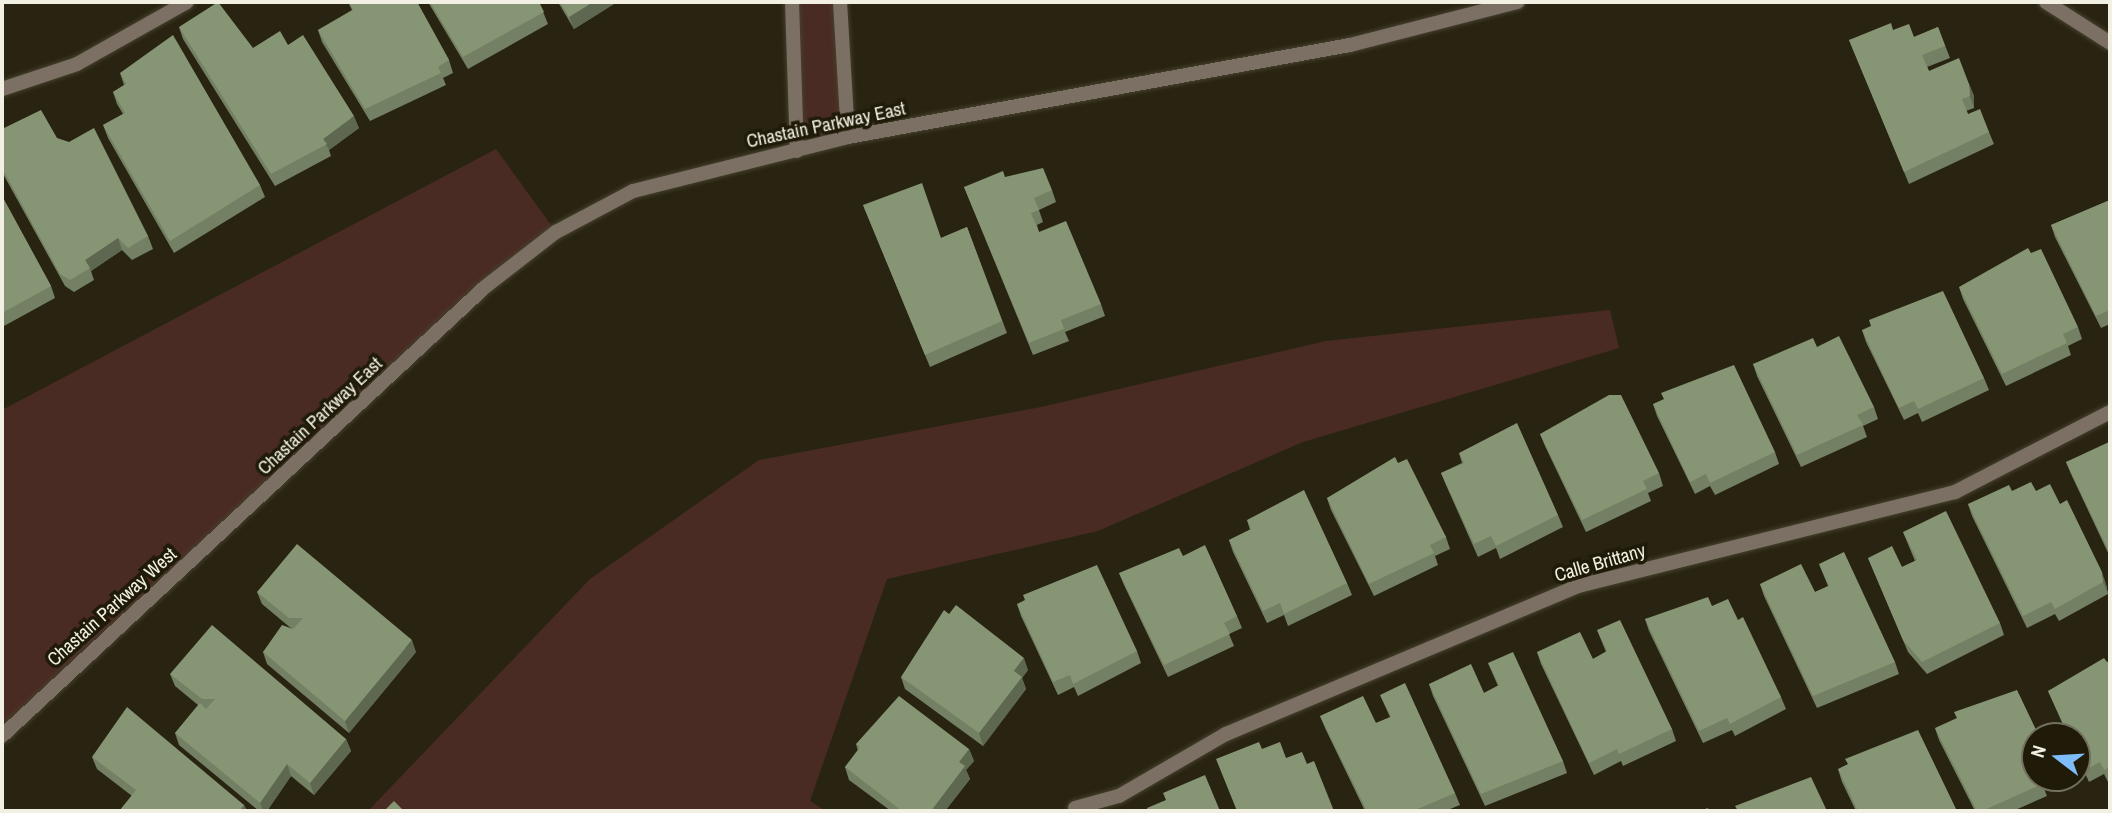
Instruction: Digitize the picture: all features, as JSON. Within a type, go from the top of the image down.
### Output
[{"type":"street","points":[[2,89],[77,64],[187,2]]},
{"type":"street","points":[[792,2],[797,151]]},
{"type":"street","points":[[840,2],[848,137]]},
{"type":"street","name":"Chastain Parkway East","points":[[250,508],[485,287],[556,232],[633,191],[848,137],[1350,45],[1518,2]]},
{"type":"street","points":[[2046,2],[2110,43]]},
{"type":"street","name":"Calle Brittany","points":[[1075,808],[1119,796],[1226,734],[1578,586],[1955,492],[2110,412]]},
{"type":"street","name":"Chastain Parkway West","points":[[2,736],[250,508]]},
{"type":"shaded area","points":[[790,2],[840,2],[848,137],[797,151]]},
{"type":"shaded area","points":[[496,149],[556,232],[485,287],[2,738],[2,410]]},
{"type":"shaded area","points":[[1610,310],[1619,348],[1303,442],[1098,531],[887,579],[810,801],[826,811],[368,811],[590,579],[759,460],[1041,407],[1326,341]]},
{"type":"building","points":[[218,2],[253,48],[280,31],[288,45],[303,35],[354,116],[323,139],[327,144],[271,174],[179,27]]},
{"type":"building","points":[[349,2],[417,2],[449,60],[438,67],[441,73],[365,109],[318,30],[353,10]]},
{"type":"building","points":[[430,2],[539,2],[544,12],[463,57]]},
{"type":"building","points":[[560,2],[593,2],[569,17]]},
{"type":"building","points":[[1891,23],[1893,30],[1909,24],[1914,37],[1938,27],[1945,46],[1922,55],[1929,71],[1959,58],[1969,84],[1970,96],[1962,99],[1968,114],[1980,109],[1989,132],[1904,172],[1849,40]]},
{"type":"building","points":[[173,35],[260,185],[170,241],[103,125],[125,113],[113,92],[126,84],[120,73]]},
{"type":"building","points":[[41,110],[57,138],[69,142],[94,128],[148,236],[128,248],[118,238],[85,260],[90,268],[70,280],[60,274],[2,168],[2,129]]},
{"type":"building","points":[[1043,168],[1052,190],[1034,198],[1039,210],[1031,213],[1039,232],[1066,221],[1101,304],[1061,320],[1064,329],[1029,343],[964,187],[1003,171],[1005,177]]},
{"type":"building","points":[[922,183],[941,238],[967,227],[1002,321],[925,355],[863,205]]},
{"type":"building","points":[[2,196],[51,286],[2,313]]},
{"type":"building","points":[[2110,200],[2110,310],[2096,316],[2051,225]]},
{"type":"building","points":[[2028,248],[2031,253],[2041,249],[2078,327],[2063,334],[2067,343],[2002,374],[1959,287]]},
{"type":"building","points":[[1943,291],[1984,378],[1918,409],[1914,401],[1899,408],[1862,330],[1871,326],[1869,320]]},
{"type":"building","points":[[1839,336],[1874,407],[1857,415],[1863,425],[1797,455],[1753,364],[1813,338],[1817,347]]},
{"type":"building","points":[[1734,365],[1775,452],[1710,483],[1706,474],[1690,482],[1653,404],[1664,399],[1661,393]]},
{"type":"building","points":[[1609,395],[1621,395],[1659,473],[1643,481],[1647,489],[1582,520],[1540,434]]},
{"type":"building","points":[[1517,423],[1558,515],[1496,546],[1491,536],[1474,544],[1441,473],[1464,463],[1459,453]]},
{"type":"building","points":[[2109,442],[2110,445],[2110,554],[2066,462]]},
{"type":"building","points":[[1395,457],[1398,463],[1407,459],[1446,537],[1430,545],[1434,553],[1369,584],[1327,498]]},
{"type":"building","points":[[2031,482],[2036,491],[2050,484],[2060,504],[2067,500],[2102,572],[2103,582],[2055,609],[2051,602],[2023,616],[1968,504],[2009,485],[2012,491]]},
{"type":"building","points":[[1304,490],[1347,583],[1284,614],[1280,603],[1263,611],[1229,540],[1251,529],[1247,520]]},
{"type":"building","points":[[1946,511],[2000,623],[1922,662],[1903,640],[1868,558],[1892,546],[1902,567],[1917,560],[1903,532]]},
{"type":"building","points":[[297,544],[412,640],[345,721],[263,652],[282,625],[293,629],[303,618],[289,618],[257,592]]},
{"type":"building","points":[[1205,545],[1237,616],[1224,623],[1230,634],[1164,665],[1119,573],[1179,548],[1183,556]]},
{"type":"building","points":[[1844,552],[1895,662],[1813,696],[1760,584],[1801,564],[1815,592],[1829,586],[1819,564]]},
{"type":"building","points":[[1097,565],[1137,651],[1073,684],[1070,675],[1053,682],[1017,604],[1025,600],[1023,595]]},
{"type":"building","points":[[1708,597],[1712,606],[1728,599],[1738,620],[1743,617],[1781,697],[1730,724],[1727,718],[1699,731],[1645,619]]},
{"type":"building","points":[[956,605],[1024,658],[1014,671],[1022,677],[979,733],[901,677],[944,610],[949,614]]},
{"type":"building","points":[[1620,620],[1672,729],[1619,754],[1617,749],[1589,763],[1537,652],[1580,632],[1593,659],[1607,651],[1597,630]]},
{"type":"building","points":[[212,625],[346,739],[310,783],[287,764],[260,803],[175,733],[200,703],[206,709],[215,699],[202,699],[170,674]]},
{"type":"building","points":[[1513,652],[1563,761],[1481,794],[1429,684],[1471,664],[1484,693],[1499,685],[1488,663]]},
{"type":"building","points":[[2104,658],[2107,662],[2110,661],[2110,767],[2104,770],[2100,762],[2091,767],[2091,722],[2062,722],[2048,691]]},
{"type":"building","points":[[1405,683],[1455,793],[1413,811],[1367,811],[1320,716],[1363,696],[1376,723],[1391,717],[1380,695]]},
{"type":"building","points":[[2017,690],[2032,722],[2021,722],[2021,792],[2024,792],[1977,811],[1935,728],[1957,718],[1954,712]]},
{"type":"building","points":[[899,696],[969,749],[959,762],[965,766],[931,811],[902,811],[845,767],[860,747],[856,744]]},
{"type":"building","points":[[127,707],[244,805],[239,811],[120,810],[136,790],[92,757]]},
{"type":"building","points":[[1918,730],[1957,811],[1858,811],[1838,769],[1848,764],[1845,759]]},
{"type":"building","points":[[1259,742],[1262,749],[1280,742],[1286,758],[1302,752],[1307,764],[1314,761],[1334,811],[1237,811],[1216,759]]},
{"type":"building","points":[[1205,775],[1220,811],[1148,811],[1147,808],[1166,800],[1163,793]]},
{"type":"building","points":[[1811,777],[1827,811],[1738,811],[1735,806]]},
{"type":"building","points":[[394,801],[404,811],[384,811]]}]
